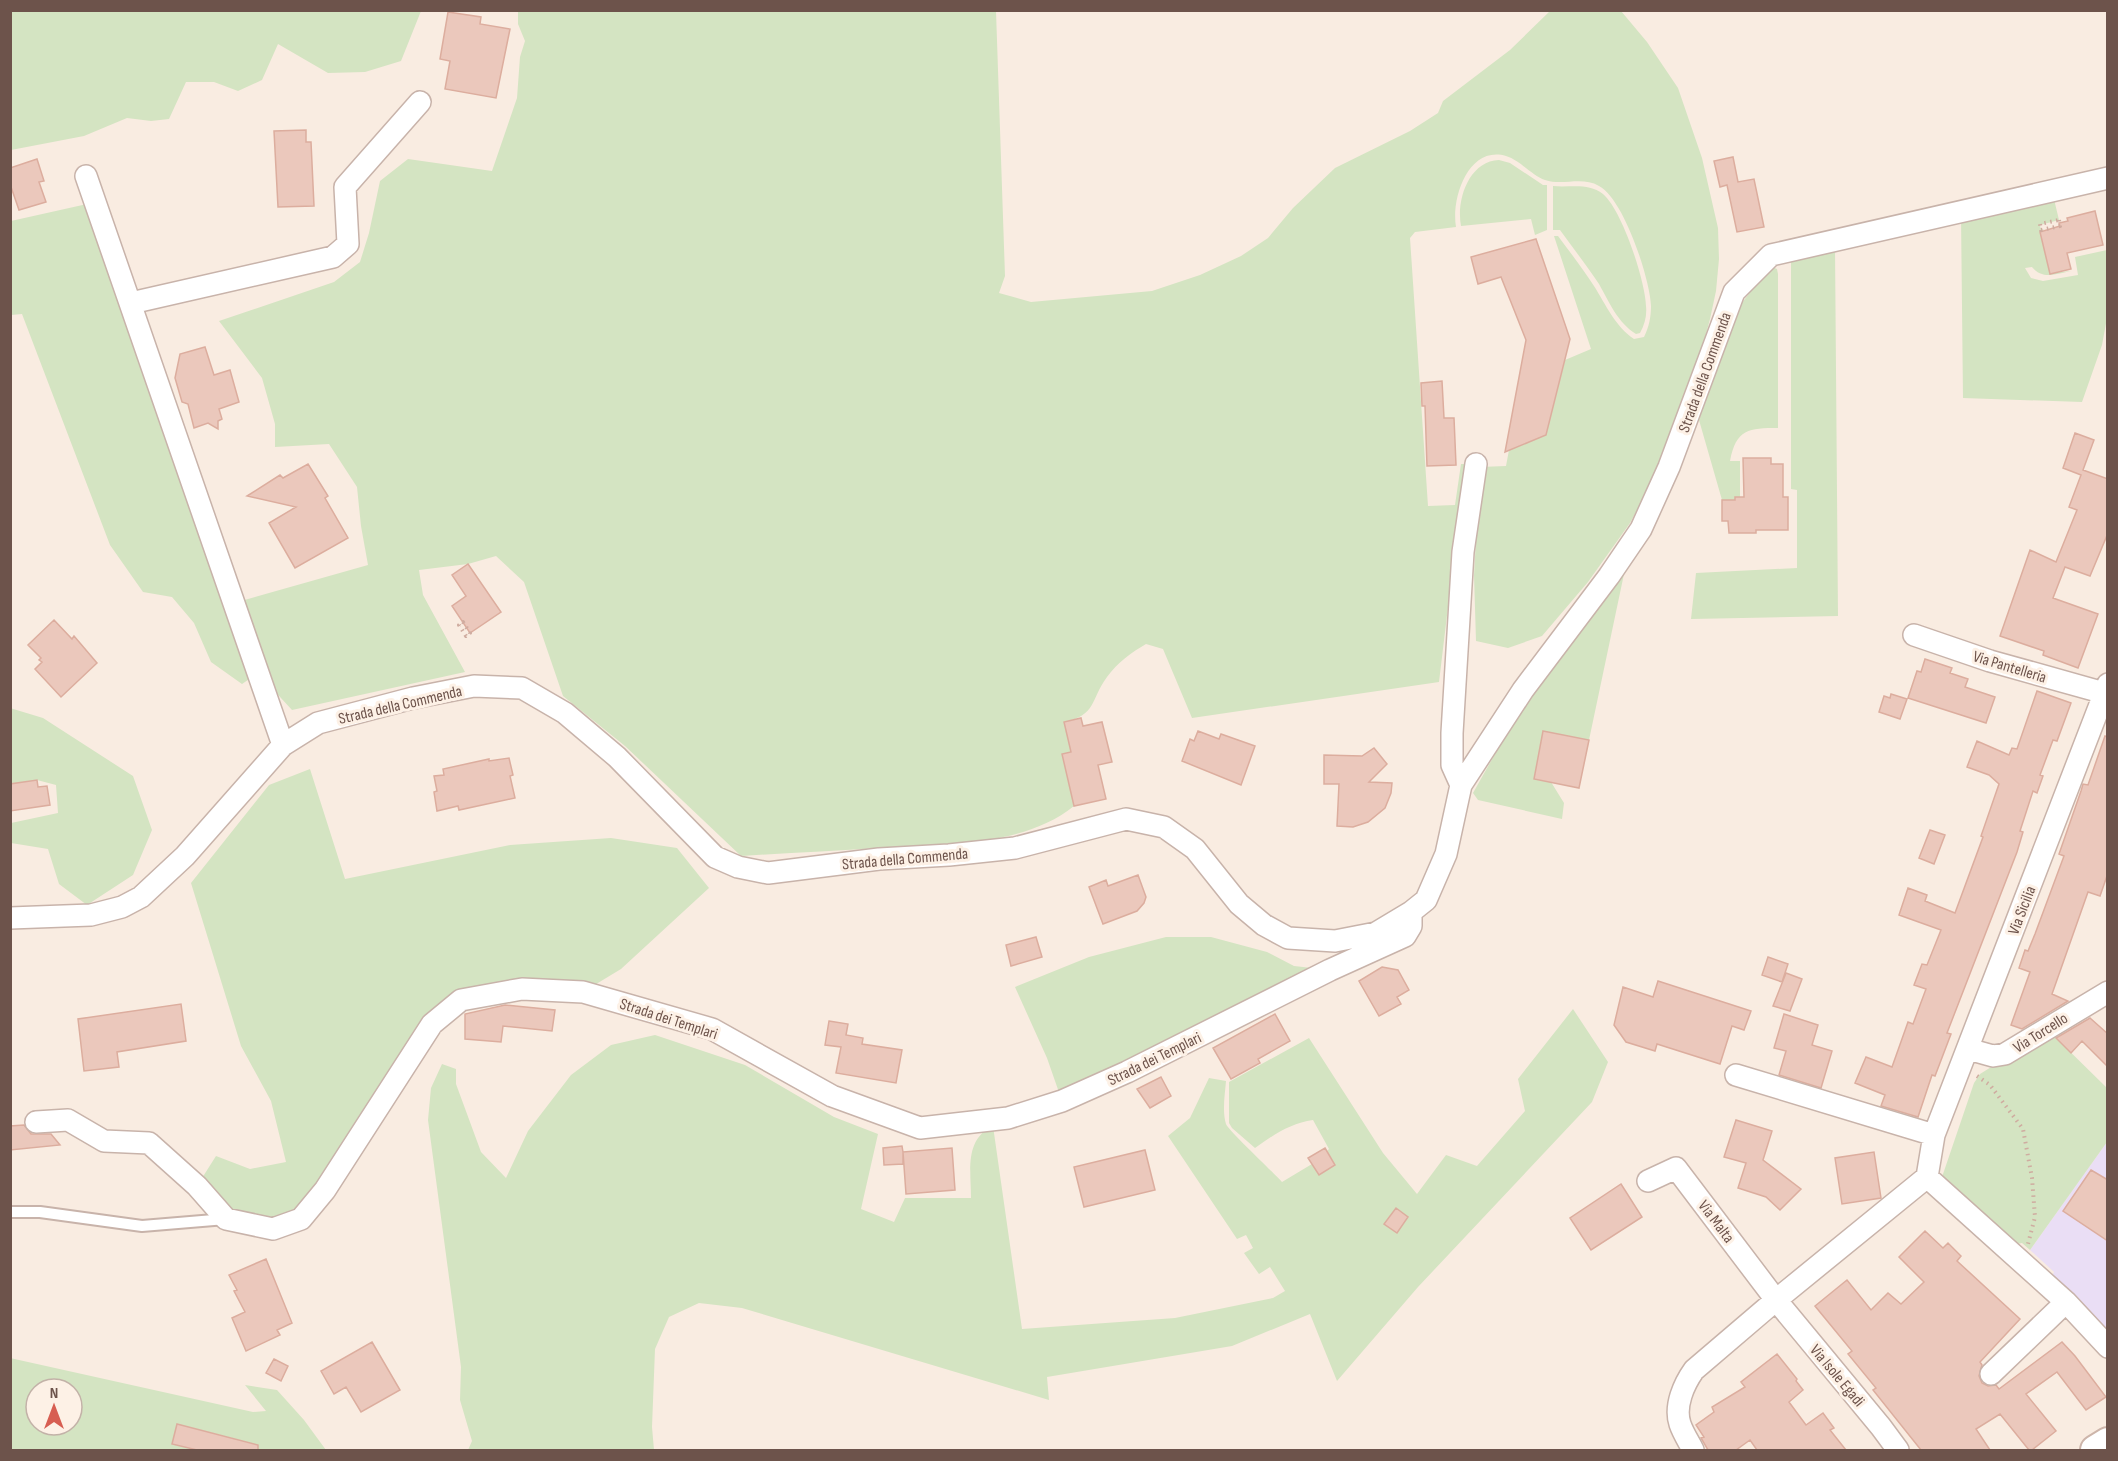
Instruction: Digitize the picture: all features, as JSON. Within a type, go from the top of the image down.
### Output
[{"type":"street","points":[[131,303],[333,257],[348,244],[345,187],[420,102]]},
{"type":"street","points":[[86,176],[283,745]]},
{"type":"street","name":"Strada della Commenda","points":[[10,918],[90,915],[122,907],[141,897],[185,856],[283,745],[318,723],[413,698],[474,686],[522,688],[565,713],[617,756],[715,857],[738,867],[768,873],[879,859],[1015,848],[1126,819],[1164,827],[1195,849],[1239,904],[1264,925],[1288,938],[1335,941],[1376,933],[1426,900],[1446,854],[1461,785],[1523,690],[1609,576],[1641,529],[1669,467],[1734,292],[1771,255],[2108,178]]},
{"type":"street","points":[[1461,785],[1452,765],[1452,733],[1463,552],[1476,464]]},
{"type":"street","name":"Via Pantelleria","points":[[1914,635],[1990,661],[2106,690]]},
{"type":"street","name":"Via Sicilia","points":[[1927,1177],[1934,1135],[2106,690]]},
{"type":"street","name":"Strada dei Templari","points":[[226,1219],[273,1229],[301,1220],[325,1190],[432,1024],[461,1000],[522,989],[583,992],[594,995],[712,1029],[832,1096],[920,1128],[1008,1118],[1073,1096],[1127,1072],[1330,970],[1405,936],[1411,926],[1411,912]]},
{"type":"street","name":"Via Torcello","points":[[1965,1057],[2005,1054],[2105,995]]},
{"type":"street","points":[[1736,1075],[1934,1135]]},
{"type":"street","points":[[36,1122],[68,1120],[104,1141],[149,1143],[197,1186],[226,1219]]},
{"type":"street","name":"Via Malta","points":[[1648,1181],[1677,1168],[1776,1300]]},
{"type":"street","points":[[1693,1450],[1679,1424],[1678,1410],[1685,1382],[1694,1370],[1927,1177],[2066,1302],[2108,1347]]},
{"type":"street","name":"Via Isole Egadi","points":[[1776,1300],[1881,1426],[1898,1450]]},
{"type":"street","points":[[1991,1374],[2066,1302]]},
{"type":"street","points":[[2096,1450],[2108,1442]]},
{"type":"lane","points":[[10,1212],[40,1212],[142,1226],[226,1219]]},
{"type":"path","points":[[2059,220],[2060,226],[2041,230],[2040,224],[2059,220]]},
{"type":"path","points":[[1965,1057],[1990,1085],[2023,1129],[2032,1178],[2035,1216],[2023,1263]]},
{"type":"shaded area","points":[[2107,1142],[2107,1337],[2049,1283],[2054,1272],[2030,1250]]},
{"type":"green space","points":[[11,10],[421,11],[401,61],[365,72],[328,73],[278,44],[262,80],[238,91],[214,82],[186,82],[169,119],[151,121],[127,118],[84,136],[11,150]]},
{"type":"green space","points":[[518,11],[996,11],[1005,276],[999,293],[1031,302],[1152,291],[1200,275],[1241,256],[1268,238],[1293,208],[1335,168],[1410,131],[1438,113],[1443,101],[1510,50],[1550,11],[1621,11],[1647,42],[1678,88],[1702,158],[1718,228],[1719,259],[1716,291],[1701,353],[1655,476],[1630,523],[1588,582],[1542,636],[1508,648],[1476,641],[1474,575],[1480,467],[1506,466],[1509,450],[1546,435],[1565,360],[1591,349],[1554,236],[1558,236],[1594,286],[1616,322],[1634,339],[1644,337],[1651,306],[1646,278],[1634,241],[1618,206],[1599,186],[1579,181],[1545,180],[1506,156],[1493,155],[1481,159],[1472,166],[1460,189],[1456,203],[1456,227],[1415,232],[1410,238],[1428,506],[1455,505],[1461,464],[1471,464],[1457,532],[1439,682],[1192,718],[1163,649],[1146,644],[1125,658],[1111,672],[1088,711],[1075,719],[1064,722],[1071,752],[1062,754],[1074,806],[1054,819],[1031,829],[981,841],[741,856],[625,746],[563,696],[524,582],[496,556],[468,564],[419,570],[423,595],[465,672],[292,710],[258,673],[242,684],[211,662],[194,623],[172,597],[143,592],[110,545],[22,314],[11,315],[11,221],[96,202],[234,603],[368,565],[357,487],[329,444],[275,447],[275,424],[262,378],[219,321],[334,282],[360,262],[380,181],[408,159],[492,171],[517,98],[520,57],[525,41],[518,24]]},
{"type":"green space","points":[[1499,160],[1510,163],[1543,185],[1547,185],[1547,230],[1535,235],[1531,219],[1461,226],[1463,194],[1472,174],[1489,162]]},
{"type":"green space","points":[[1553,186],[1585,187],[1597,190],[1610,202],[1618,215],[1637,263],[1645,294],[1646,316],[1640,333],[1636,334],[1624,324],[1599,284],[1560,230],[1553,230]]},
{"type":"green space","points":[[2053,195],[2059,220],[2040,225],[2041,230],[2044,229],[2041,232],[2051,273],[2071,271],[2045,275],[2032,267],[2025,268],[2031,278],[2043,281],[2078,275],[2075,257],[2107,250],[2107,318],[2102,345],[2082,402],[1963,398],[1961,215]]},
{"type":"green space","points":[[1835,247],[1838,616],[1691,619],[1696,573],[1797,568],[1797,490],[1791,489],[1791,255]]},
{"type":"green space","points":[[1770,266],[1777,269],[1778,274],[1778,428],[1752,430],[1740,436],[1730,461],[1740,461],[1740,497],[1735,500],[1722,500],[1699,420],[1735,312]]},
{"type":"green space","points":[[1624,574],[1589,740],[1543,731],[1534,779],[1551,782],[1564,803],[1562,819],[1478,800],[1473,793],[1526,699]]},
{"type":"green space","points":[[10,708],[43,718],[133,776],[152,830],[133,875],[87,905],[59,884],[48,849],[11,843],[11,823],[58,813],[56,785],[37,780],[11,784]]},
{"type":"green space","points":[[310,769],[345,879],[510,845],[611,838],[677,848],[709,888],[621,969],[583,992],[461,1000],[301,1219],[226,1219],[197,1186],[216,1156],[250,1169],[286,1162],[271,1101],[241,1046],[191,883],[269,785]]},
{"type":"green space","points":[[1166,937],[1211,937],[1267,952],[1294,966],[1330,970],[1062,1101],[1047,1058],[1015,987],[1089,957]]},
{"type":"green space","points":[[1573,1009],[1608,1062],[1592,1102],[1418,1287],[1337,1381],[1310,1314],[1232,1346],[1047,1377],[1049,1400],[742,1308],[699,1303],[669,1317],[655,1349],[652,1427],[654,1450],[468,1450],[472,1441],[460,1400],[461,1367],[428,1120],[431,1088],[442,1064],[456,1069],[456,1084],[481,1152],[506,1178],[528,1131],[571,1075],[611,1045],[655,1035],[745,1065],[834,1117],[878,1134],[861,1209],[894,1222],[905,1198],[971,1198],[970,1167],[973,1148],[977,1139],[993,1126],[1022,1329],[1175,1318],[1273,1298],[1285,1291],[1270,1267],[1259,1274],[1244,1253],[1253,1248],[1246,1235],[1237,1239],[1168,1136],[1190,1118],[1209,1078],[1226,1081],[1224,1114],[1226,1124],[1282,1182],[1312,1164],[1319,1175],[1335,1165],[1313,1120],[1275,1134],[1255,1148],[1229,1123],[1229,1082],[1309,1038],[1383,1153],[1417,1194],[1446,1155],[1477,1166],[1525,1111],[1518,1079]]},
{"type":"green space","points":[[2049,1031],[2107,1088],[2107,1142],[2030,1250],[2022,1243],[2017,1244],[1942,1177],[1974,1083],[1980,1074]]},
{"type":"green space","points":[[10,1358],[253,1412],[266,1411],[245,1385],[277,1390],[304,1420],[326,1450],[233,1450],[236,1439],[177,1424],[172,1444],[197,1450],[11,1450]]},
{"type":"building","points":[[448,12],[481,17],[480,24],[510,29],[496,98],[445,89],[450,61],[440,59]]},
{"type":"building","points":[[306,130],[306,142],[311,142],[314,206],[278,207],[274,131]]},
{"type":"building","points":[[1733,157],[1738,182],[1754,179],[1764,227],[1737,232],[1727,185],[1720,187],[1714,161]]},
{"type":"building","points":[[37,159],[44,181],[39,182],[46,202],[19,210],[10,184],[10,168]]},
{"type":"building","points":[[2095,211],[2103,245],[2067,253],[2071,269],[2050,274],[2040,232],[2060,226],[2059,223],[2068,221],[2067,218]]},
{"type":"building","points":[[1536,239],[1570,339],[1546,435],[1505,452],[1526,340],[1501,277],[1478,284],[1471,257]]},
{"type":"building","points":[[205,347],[214,375],[230,370],[239,402],[219,409],[222,419],[218,421],[218,429],[208,423],[194,428],[188,404],[182,402],[175,378],[180,354]]},
{"type":"building","points":[[1442,381],[1444,418],[1454,418],[1456,465],[1427,466],[1425,406],[1422,406],[1421,383]]},
{"type":"building","points":[[2075,433],[2094,440],[2083,470],[2108,479],[2108,533],[2090,576],[2065,567],[2053,598],[2098,614],[2078,668],[2043,655],[2044,651],[2000,636],[2030,550],[2056,562],[2077,510],[2069,507],[2081,475],[2063,468]]},
{"type":"building","points":[[1743,458],[1771,458],[1771,464],[1783,464],[1783,497],[1788,497],[1788,530],[1729,533],[1728,521],[1722,521],[1722,500],[1744,497]]},
{"type":"building","points":[[308,464],[328,496],[325,498],[348,538],[295,568],[269,523],[296,507],[247,496],[280,475],[283,478]]},
{"type":"building","points":[[468,564],[501,612],[470,633],[452,606],[466,596],[452,575]]},
{"type":"building","points":[[54,620],[72,639],[74,636],[97,663],[61,697],[35,669],[42,662],[39,660],[41,658],[28,645]]},
{"type":"building","points":[[1925,659],[1952,668],[1950,673],[1968,679],[1965,687],[1995,697],[1986,723],[1908,698],[1917,671],[1921,672]]},
{"type":"building","points":[[2037,691],[2071,703],[2057,741],[2053,740],[2040,775],[2043,776],[2037,793],[2033,791],[2020,831],[2023,832],[2017,852],[1947,1033],[1951,1034],[1935,1076],[1932,1075],[1918,1117],[1881,1106],[1885,1095],[1855,1083],[1866,1057],[1892,1067],[1908,1022],[1913,1024],[1926,989],[1914,985],[1922,964],[1927,965],[1941,930],[1899,915],[1908,888],[1927,895],[1925,901],[1955,913],[1983,837],[1981,836],[1999,784],[1989,775],[1967,767],[1977,741],[2009,755],[2012,748],[2017,749]]},
{"type":"building","points":[[1891,694],[1907,699],[1900,719],[1879,712],[1884,696],[1890,698]]},
{"type":"building","points":[[1081,718],[1083,726],[1102,722],[1112,762],[1098,765],[1106,799],[1074,806],[1062,754],[1071,752],[1064,722]]},
{"type":"building","points":[[1198,731],[1219,739],[1221,734],[1255,746],[1241,785],[1182,761],[1190,739],[1194,741]]},
{"type":"building","points":[[1543,731],[1589,740],[1579,788],[1534,779]]},
{"type":"building","points":[[2105,736],[2108,737],[2108,873],[2100,896],[2088,892],[2052,994],[2068,1001],[2022,1029],[2011,1025],[2030,972],[2019,968],[2025,950],[2028,951],[2035,934],[2064,856],[2059,854],[2083,784],[2088,785]]},
{"type":"building","points":[[1374,748],[1387,764],[1369,782],[1392,783],[1385,808],[1368,822],[1353,827],[1337,826],[1339,784],[1324,784],[1324,755],[1362,756]]},
{"type":"building","points":[[509,758],[515,798],[459,810],[458,806],[437,811],[434,776],[444,775],[443,769],[489,759],[489,761]]},
{"type":"building","points":[[37,780],[38,787],[47,786],[50,805],[10,811],[10,784]]},
{"type":"building","points":[[1930,830],[1945,835],[1934,864],[1919,858]]},
{"type":"building","points":[[1138,875],[1146,897],[1144,903],[1137,911],[1103,924],[1089,887],[1106,880],[1108,886]]},
{"type":"building","points":[[1036,937],[1042,957],[1011,966],[1006,945]]},
{"type":"building","points":[[1768,957],[1788,964],[1782,982],[1762,975]]},
{"type":"building","points":[[1382,967],[1398,970],[1409,990],[1397,997],[1401,1004],[1379,1016],[1359,981]]},
{"type":"building","points":[[1786,973],[1802,979],[1790,1011],[1773,1006]]},
{"type":"building","points":[[1658,981],[1751,1011],[1744,1030],[1732,1026],[1720,1064],[1657,1044],[1655,1051],[1626,1042],[1614,1025],[1623,987],[1653,997]]},
{"type":"building","points":[[181,1004],[186,1041],[117,1052],[119,1067],[84,1071],[78,1019]]},
{"type":"building","points":[[505,1005],[555,1010],[552,1031],[503,1026],[501,1042],[465,1039],[465,1014]]},
{"type":"building","points":[[1275,1014],[1290,1041],[1258,1059],[1260,1063],[1231,1079],[1213,1048]]},
{"type":"building","points":[[1784,1014],[1818,1025],[1812,1045],[1832,1051],[1821,1088],[1779,1075],[1786,1051],[1774,1048]]},
{"type":"building","points":[[2090,1018],[2108,1034],[2108,1067],[2082,1041],[2071,1053],[2056,1038]]},
{"type":"building","points":[[829,1021],[848,1024],[846,1035],[863,1038],[862,1044],[902,1050],[896,1083],[836,1073],[841,1047],[825,1045]]},
{"type":"building","points":[[1161,1077],[1171,1096],[1150,1108],[1137,1089]]},
{"type":"building","points":[[1736,1120],[1772,1131],[1763,1160],[1801,1189],[1780,1210],[1766,1197],[1738,1188],[1746,1163],[1724,1157]]},
{"type":"building","points":[[24,1125],[31,1134],[51,1134],[60,1145],[10,1150],[10,1126]]},
{"type":"building","points":[[902,1146],[903,1164],[884,1165],[883,1148]]},
{"type":"building","points":[[952,1148],[955,1190],[906,1194],[903,1152]]},
{"type":"building","points":[[1325,1148],[1335,1165],[1319,1175],[1308,1158]]},
{"type":"building","points":[[1145,1150],[1155,1190],[1084,1207],[1074,1167]]},
{"type":"building","points":[[1874,1152],[1881,1198],[1842,1204],[1835,1158]]},
{"type":"building","points":[[2091,1170],[2108,1180],[2108,1241],[2063,1211]]},
{"type":"building","points":[[1621,1184],[1642,1217],[1591,1250],[1570,1218]]},
{"type":"building","points":[[1396,1208],[1408,1217],[1397,1233],[1384,1224]]},
{"type":"building","points":[[1925,1231],[1943,1248],[1948,1243],[1961,1256],[1957,1261],[2020,1319],[1980,1362],[1982,1365],[1979,1376],[1982,1383],[1988,1386],[1996,1385],[1999,1389],[2062,1342],[2106,1397],[2086,1410],[2057,1372],[2026,1394],[2056,1431],[2032,1450],[2029,1450],[2000,1414],[1976,1429],[1990,1450],[1921,1450],[1873,1390],[1876,1388],[1848,1354],[1852,1351],[1815,1306],[1847,1280],[1871,1310],[1888,1293],[1901,1304],[1924,1282],[1899,1257]]},
{"type":"building","points":[[266,1259],[292,1323],[277,1330],[280,1335],[246,1351],[232,1318],[245,1312],[229,1275]]},
{"type":"building","points":[[372,1342],[400,1390],[361,1412],[346,1387],[334,1394],[321,1371]]},
{"type":"building","points":[[1777,1354],[1803,1390],[1789,1402],[1806,1425],[1823,1413],[1834,1428],[1830,1430],[1846,1450],[1757,1450],[1750,1440],[1736,1450],[1708,1450],[1701,1438],[1704,1437],[1696,1425],[1714,1412],[1712,1407],[1745,1387],[1741,1382]]},
{"type":"building","points":[[274,1359],[288,1366],[281,1381],[266,1373]]},
{"type":"building","points":[[177,1424],[258,1445],[258,1450],[197,1450],[172,1444]]}]
